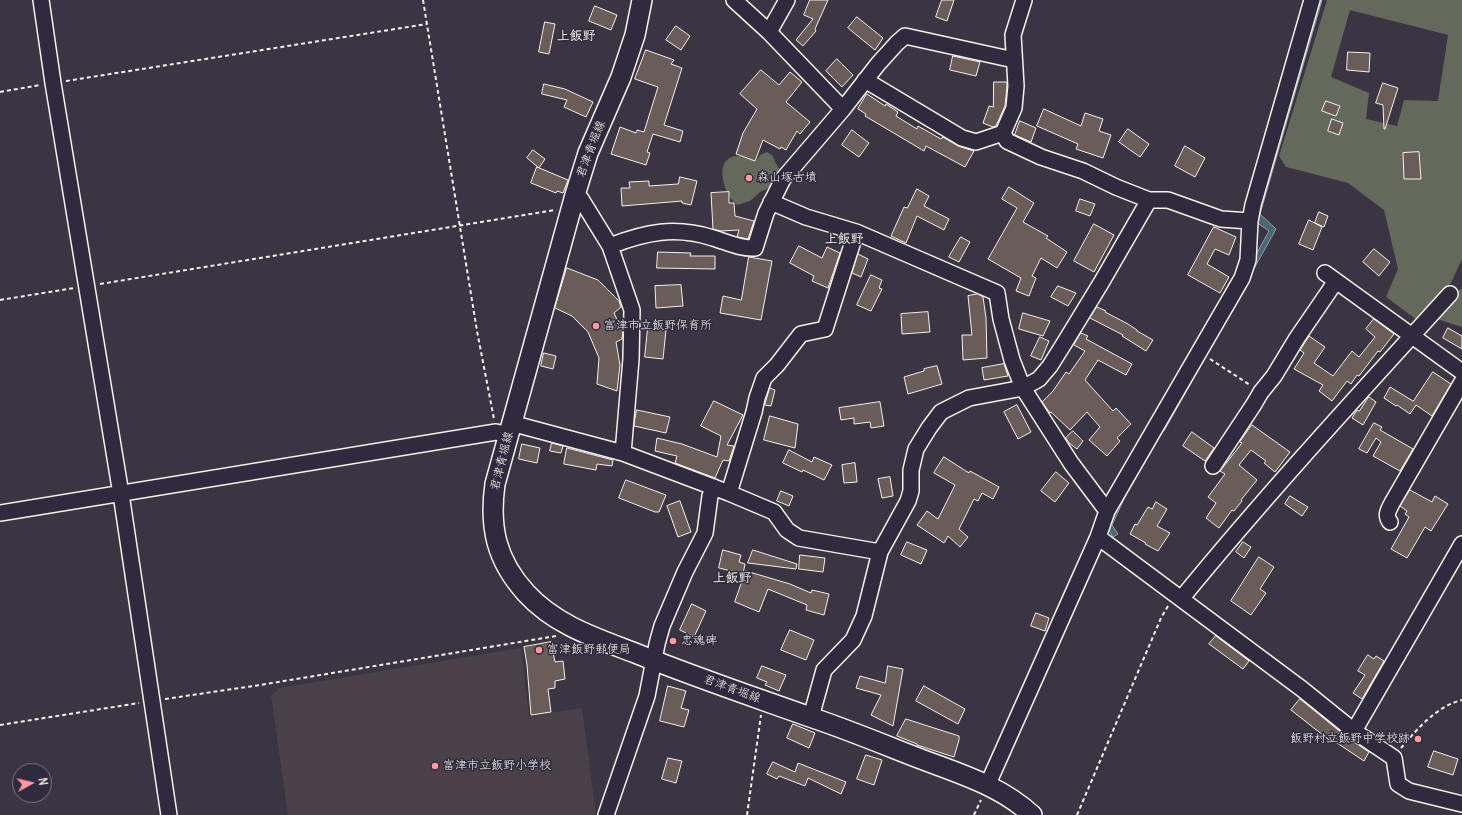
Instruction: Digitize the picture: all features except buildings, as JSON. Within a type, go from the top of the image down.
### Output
[{"type":"main road","name":"君津青堀線","points":[[642,0],[635,34],[621,77],[588,153],[573,200],[505,430],[492,504],[493,523],[497,543],[504,561],[514,578],[527,594],[555,618],[574,629],[654,661],[811,717],[987,786],[1001,792],[1032,815]]},
{"type":"street","points":[[41,0],[53,83],[121,494],[169,815]]},
{"type":"street","points":[[734,0],[769,32],[843,109]]},
{"type":"street","points":[[769,32],[787,0]]},
{"type":"street","points":[[866,80],[962,138],[976,142],[1003,133],[1014,108],[1016,86],[1014,35],[1024,0]]},
{"type":"street","points":[[987,786],[1098,537],[1107,511],[1242,278],[1248,260],[1250,221],[1253,204],[1312,0]]},
{"type":"street","points":[[610,246],[644,234],[676,231],[712,237],[748,249],[755,248],[766,213],[783,179],[843,109],[896,43],[905,36],[1014,60]]},
{"type":"street","points":[[1003,133],[1007,141],[1041,157],[1083,170],[1116,187],[1149,200],[1168,200],[1221,219],[1250,221]]},
{"type":"street","points":[[573,200],[581,199],[610,246],[632,310],[631,359],[623,453]]},
{"type":"street","points":[[811,717],[824,670],[853,640],[864,616],[880,552],[908,501],[911,491],[911,470],[916,449],[941,412],[969,398],[1023,388],[1039,378],[1050,366],[1101,283],[1149,200]]},
{"type":"street","points":[[772,202],[806,217],[856,232],[997,293],[1001,319],[1012,360],[1023,388],[1071,464],[1107,511]]},
{"type":"street","points":[[729,493],[764,378],[776,366],[801,334],[825,329],[856,232]]},
{"type":"street","points":[[1213,466],[1261,392],[1274,376],[1331,277],[1462,372]]},
{"type":"street","points":[[1178,597],[1450,294]]},
{"type":"street","points":[[1390,522],[1386,514],[1462,382]]},
{"type":"street","points":[[0,513],[505,430],[623,453],[714,487],[774,512],[787,530],[799,538],[880,552]]},
{"type":"street","points":[[606,815],[647,696],[662,626],[705,534],[710,496],[714,487]]},
{"type":"street","points":[[1098,537],[1302,689],[1354,731],[1394,758],[1398,784],[1409,791],[1462,804]]},
{"type":"street","points":[[1354,731],[1462,544]]},
{"type":"path","points":[[423,0],[477,331],[505,430]]},
{"type":"path","points":[[0,92],[427,24]]},
{"type":"path","points":[[0,300],[548,213],[573,200]]},
{"type":"path","points":[[1199,352],[1261,392]]},
{"type":"path","points":[[1077,815],[1161,618],[1178,597]]},
{"type":"path","points":[[0,725],[260,685],[558,635],[574,629]]},
{"type":"path","points":[[747,815],[763,700]]},
{"type":"path","points":[[1394,758],[1401,748],[1425,722],[1443,708],[1462,700]]},
{"type":"shaded area","name":"富津市立飯野小学校","points":[[521,648],[529,716],[582,708],[596,815],[288,815],[271,695],[280,688]]},
{"type":"green space","points":[[1327,0],[1462,0],[1462,259],[1449,287],[1417,320],[1386,297],[1398,269],[1384,210],[1348,183],[1286,167],[1279,156]],"holes":[[[1350,10],[1448,35],[1438,101],[1404,100],[1397,126],[1366,119],[1369,93],[1331,77]]]},
{"type":"green space","points":[[767,152],[773,156],[780,170],[777,179],[767,189],[760,192],[750,201],[737,205],[729,195],[723,181],[723,166],[726,161],[735,156],[756,161],[760,155]]},
{"type":"green space","points":[[1460,289],[1462,289],[1462,327],[1437,319]]},
{"type":"water","points":[[1316,0],[1322,0],[1260,214],[1276,229],[1209,350],[1205,347],[1269,231],[1253,220]]},
{"type":"water","points":[[1199,357],[1204,360],[1164,431],[1158,428]]},
{"type":"water","points":[[1152,441],[1156,443],[1125,497],[1112,525],[1118,534],[1113,537],[1107,527]]},
{"type":"place","name":"森山塚古墳","points":[[749,178]]},
{"type":"place","name":"富津市立飯野保育所","points":[[596,326]]},
{"type":"place","name":"忠魂碑","points":[[673,641]]},
{"type":"place","name":"富津飯野郵便局","points":[[539,650]]},
{"type":"place","name":"飯野村立飯野中学校跡","points":[[1418,739]]},
{"type":"place","name":"富津市立飯野小学校","points":[[435,766]]},
{"type":"district","name":"上飯野","points":[[576,36]]},
{"type":"district","name":"上飯野","points":[[844,239]]},
{"type":"district","name":"上飯野","points":[[732,578]]}]
